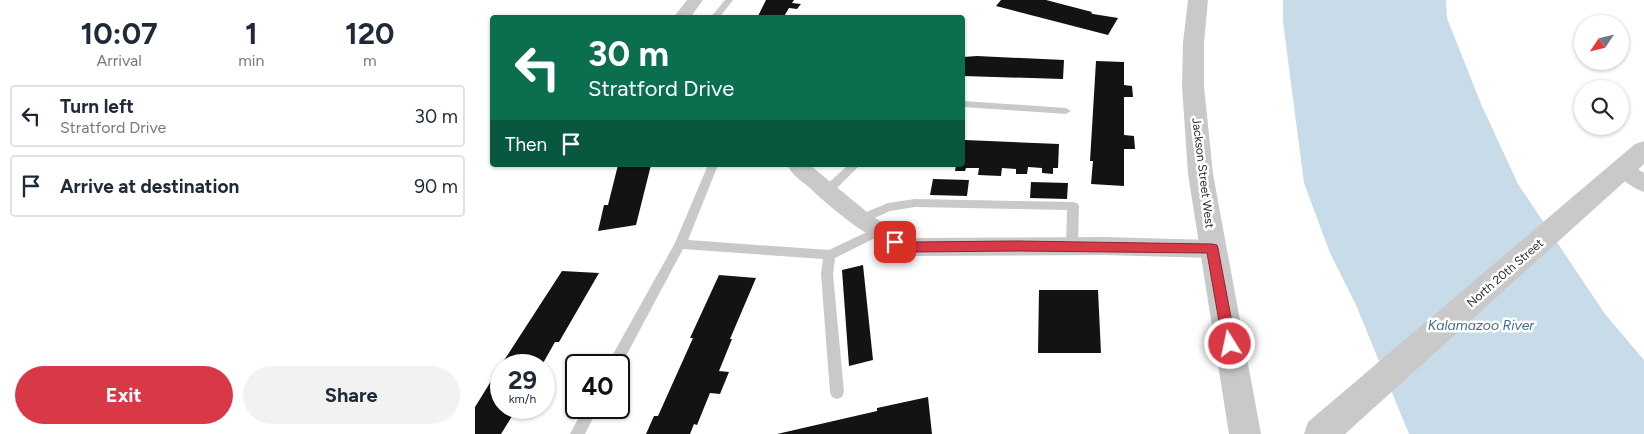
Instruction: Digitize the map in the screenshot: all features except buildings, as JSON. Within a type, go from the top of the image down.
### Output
[{"type":"street","points":[[683,15],[695,0]]},
{"type":"street","name":"Jackson Street West","points":[[1198,0],[1194,26],[1194,98],[1200,165],[1212,248],[1245,434]]},
{"type":"street","name":"North 20th Street","points":[[1332,424],[1644,150]]},
{"type":"street","points":[[799,167],[869,225],[895,242],[913,247],[1072,246],[1212,248]]},
{"type":"street","points":[[1623,168],[1644,184]]},
{"type":"lane","points":[[716,15],[729,0]]},
{"type":"lane","points":[[965,104],[1065,111]]},
{"type":"lane","points":[[620,354],[680,244],[712,167]]},
{"type":"lane","points":[[827,190],[853,167]]},
{"type":"lane","points":[[680,244],[830,255],[869,225],[887,207],[915,203],[1027,207],[1073,206],[1072,246]]},
{"type":"lane","points":[[830,255],[827,274],[837,392]]},
{"type":"lane","points":[[577,434],[585,419]]},
{"type":"water","name":"Kalamazoo River","points":[[1283,0],[1446,0],[1447,18],[1481,104],[1518,184],[1605,314],[1644,360],[1644,434],[1409,434],[1356,305],[1330,253],[1304,183],[1283,22]]},
{"type":"route","points":[[895,242],[913,247],[1105,246],[1212,248],[1230,344]]}]
